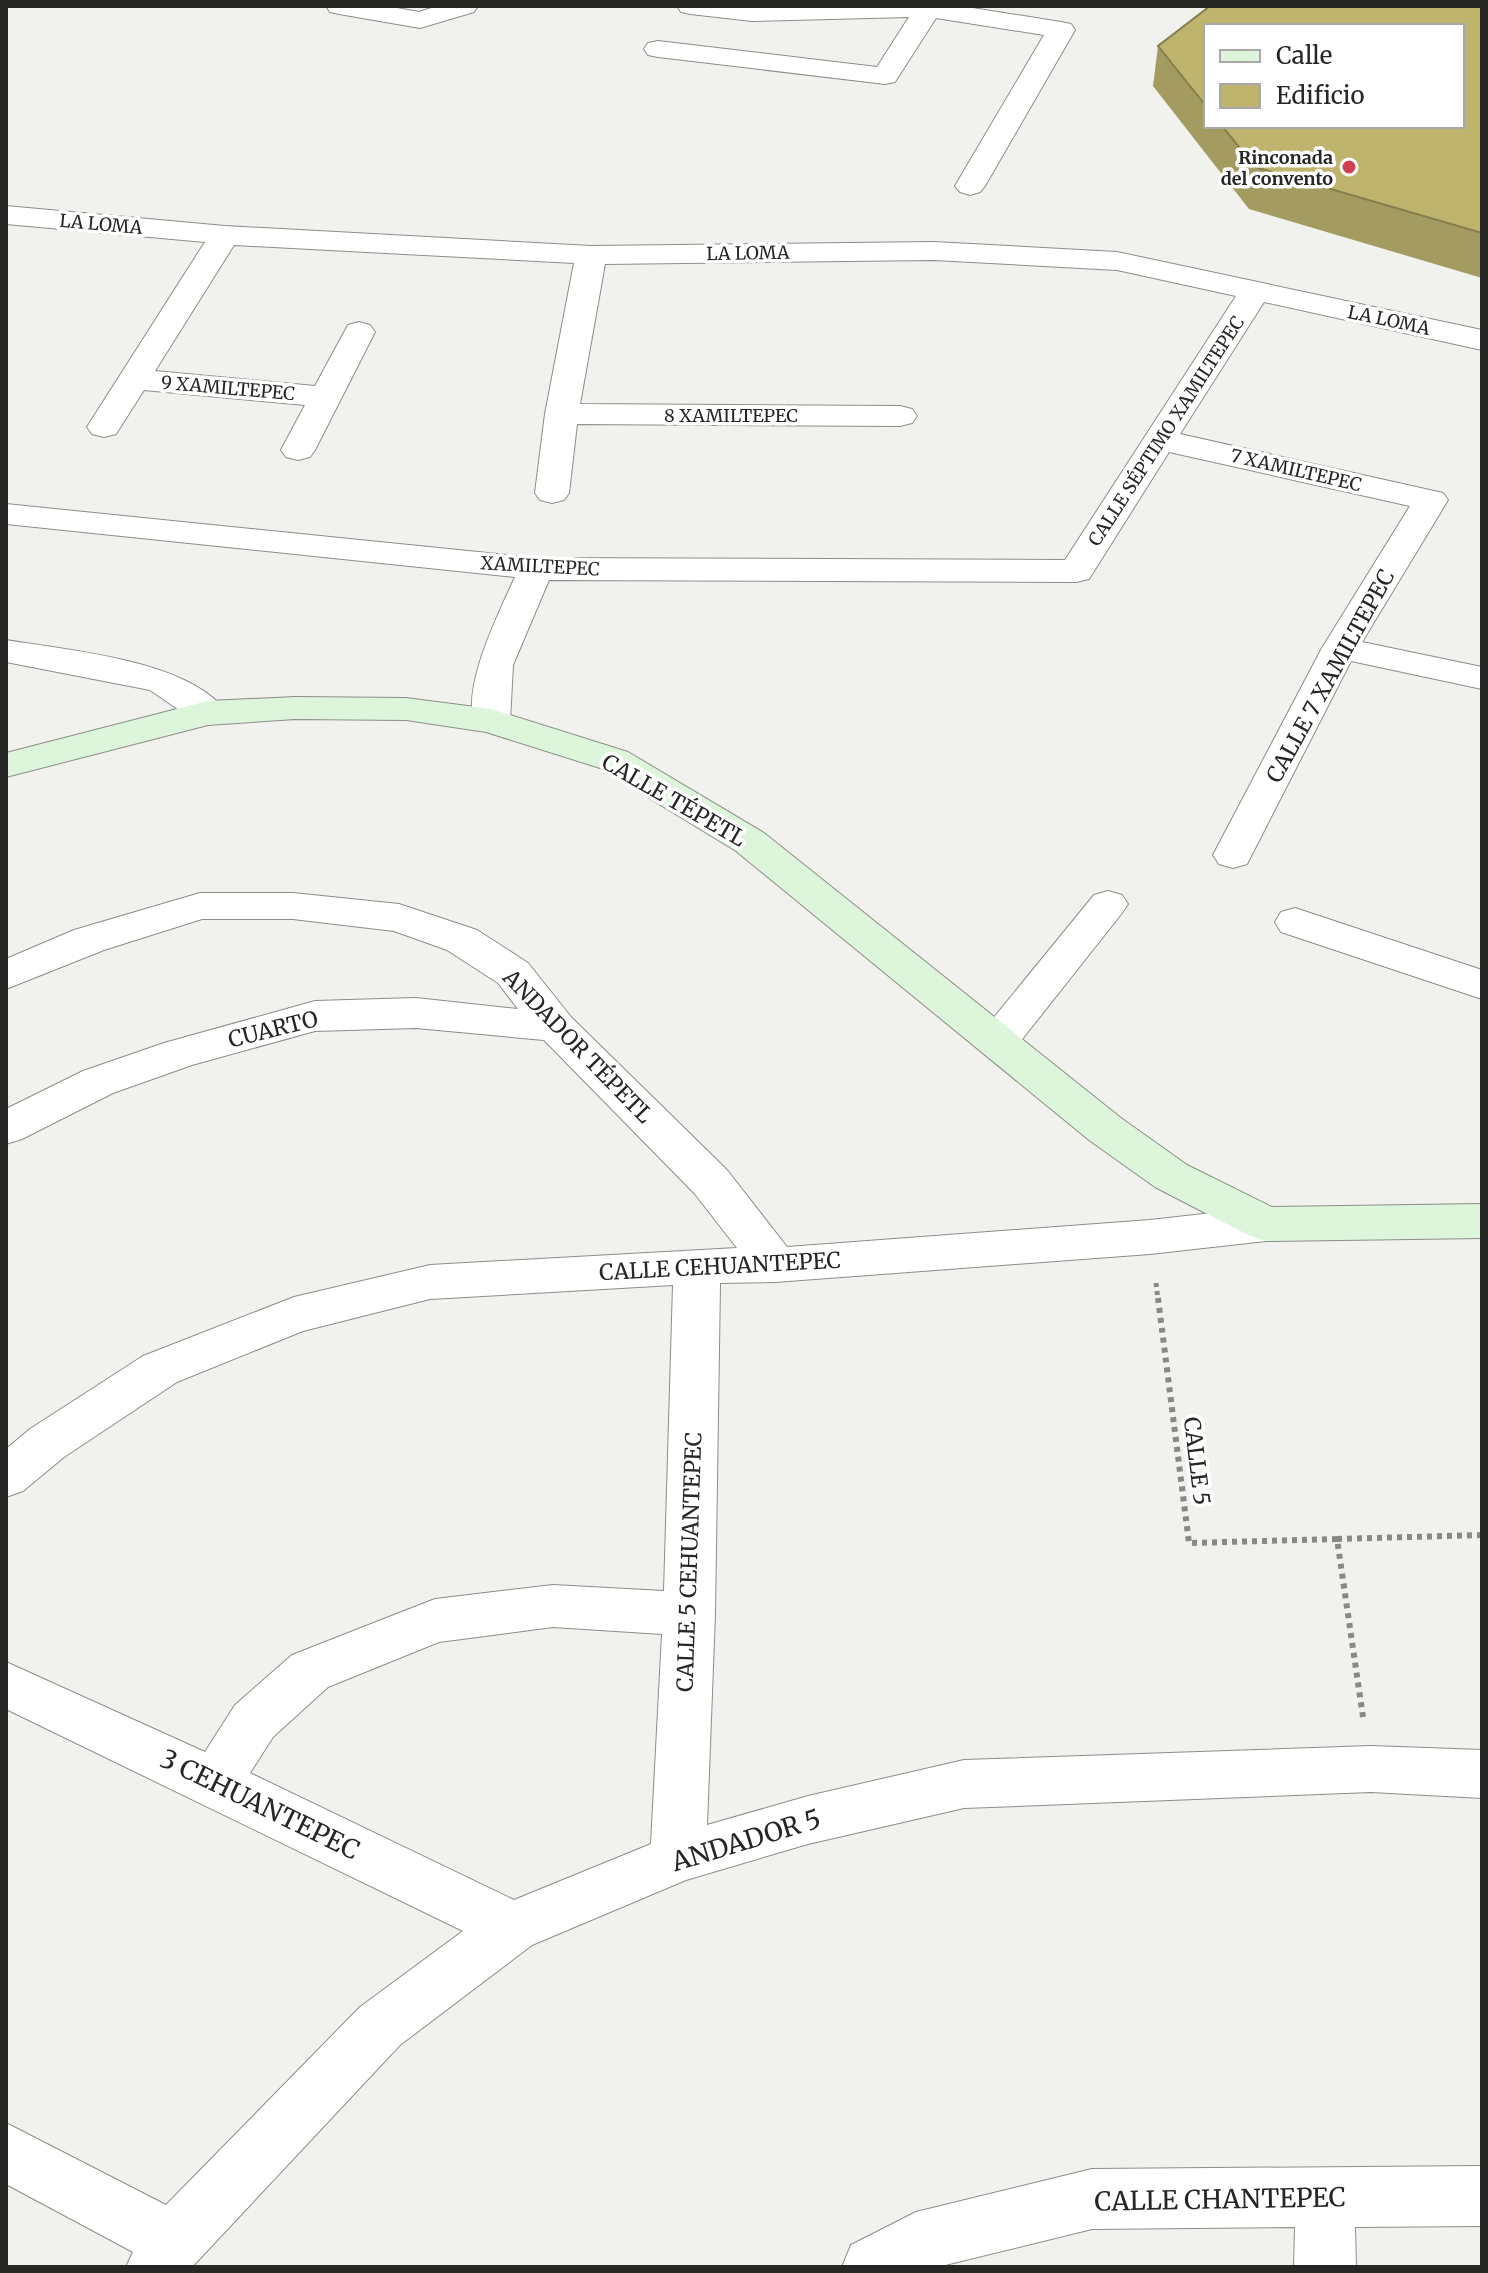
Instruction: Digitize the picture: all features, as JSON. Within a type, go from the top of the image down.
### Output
[{"type":"street","points":[[339,6],[420,20],[465,6]]},
{"type":"street","points":[[690,6],[752,13],[929,7],[1061,30],[970,186]]},
{"type":"street","points":[[658,49],[885,76],[929,7]]},
{"type":"street","name":"LA LOMA","points":[[12,223],[591,255],[934,251],[1117,261],[1482,340]]},
{"type":"street","points":[[104,427],[225,235]]},
{"type":"street","points":[[552,493],[562,414],[591,255]]},
{"type":"street","name":"CALLE SÉPTIMO XAMILTEPEC","points":[[1076,571],[1255,291]]},
{"type":"street","name":"9 XAMILTEPEC","points":[[298,450],[359,332]]},
{"type":"street","name":"9 XAMILTEPEC","points":[[132,379],[324,397]]},
{"type":"street","name":"8 XAMILTEPEC","points":[[562,414],[900,416]]},
{"type":"street","name":"7 XAMILTEPEC","points":[[1161,440],[1431,500]]},
{"type":"street","name":"CALLE 7 XAMILTEPEC","points":[[1233,855],[1340,648],[1431,500]]},
{"type":"street","name":"XAMILTEPEC","points":[[6,514],[536,569],[1076,571]]},
{"type":"street","points":[[491,721],[495,665],[536,569]]},
{"type":"street","points":[[1340,648],[1482,678]]},
{"type":"street","points":[[6,651],[162,681],[208,713]]},
{"type":"street","name":"CALLE TÉPETL","points":[[6,765],[208,713],[295,708],[406,709],[491,721],[614,760],[750,842],[1105,1129],[1171,1176],[1266,1224]]},
{"type":"street","points":[[997,1042],[1108,904]]},
{"type":"street","name":"ANDADOR TÉPETL","points":[[6,975],[89,940],[200,906],[293,906],[399,918],[462,940],[513,973],[556,1027],[711,1182],[775,1265]]},
{"type":"street","points":[[1295,922],[1482,985]]},
{"type":"street","name":"CUARTO","points":[[6,1128],[98,1082],[179,1054],[315,1016],[416,1013],[556,1027]]},
{"type":"street","name":"CALLE CEHUANTEPEC","points":[[6,1477],[47,1443],[160,1369],[294,1315],[430,1282],[697,1266],[775,1265],[1150,1237],[1266,1224],[1482,1221]]},
{"type":"street","name":"CALLE 5 CEHUANTEPEC","points":[[678,1858],[689,1614],[697,1266]]},
{"type":"street","points":[[215,1782],[254,1721],[310,1671],[435,1621],[553,1606],[689,1614]]},
{"type":"street","name":"3 CEHUANTEPEC","points":[[6,1684],[512,1927]]},
{"type":"street","name":"ANDADOR 5","points":[[165,2254],[380,2026],[512,1927],[678,1858],[808,1820],[964,1784],[1371,1769],[1482,1774]]},
{"type":"street","points":[[6,2152],[165,2254]]},
{"type":"street","name":"CALLE CHANTEPEC","points":[[873,2267],[916,2242],[1092,2199],[1482,2196]]},
{"type":"street","points":[[1325,2198],[1325,2267]]},
{"type":"path","name":"CALLE 5","points":[[1150,1237],[1189,1543],[1482,1535]]},
{"type":"path","points":[[1337,1539],[1371,1769]]},
{"type":"building","points":[[1210,6],[1482,6],[1482,233],[1255,167],[1224,128],[1464,128],[1464,24],[1204,24],[1204,104],[1158,46]]},
{"type":"place","name":"Rinconada del convento","points":[[1349,167]]}]
